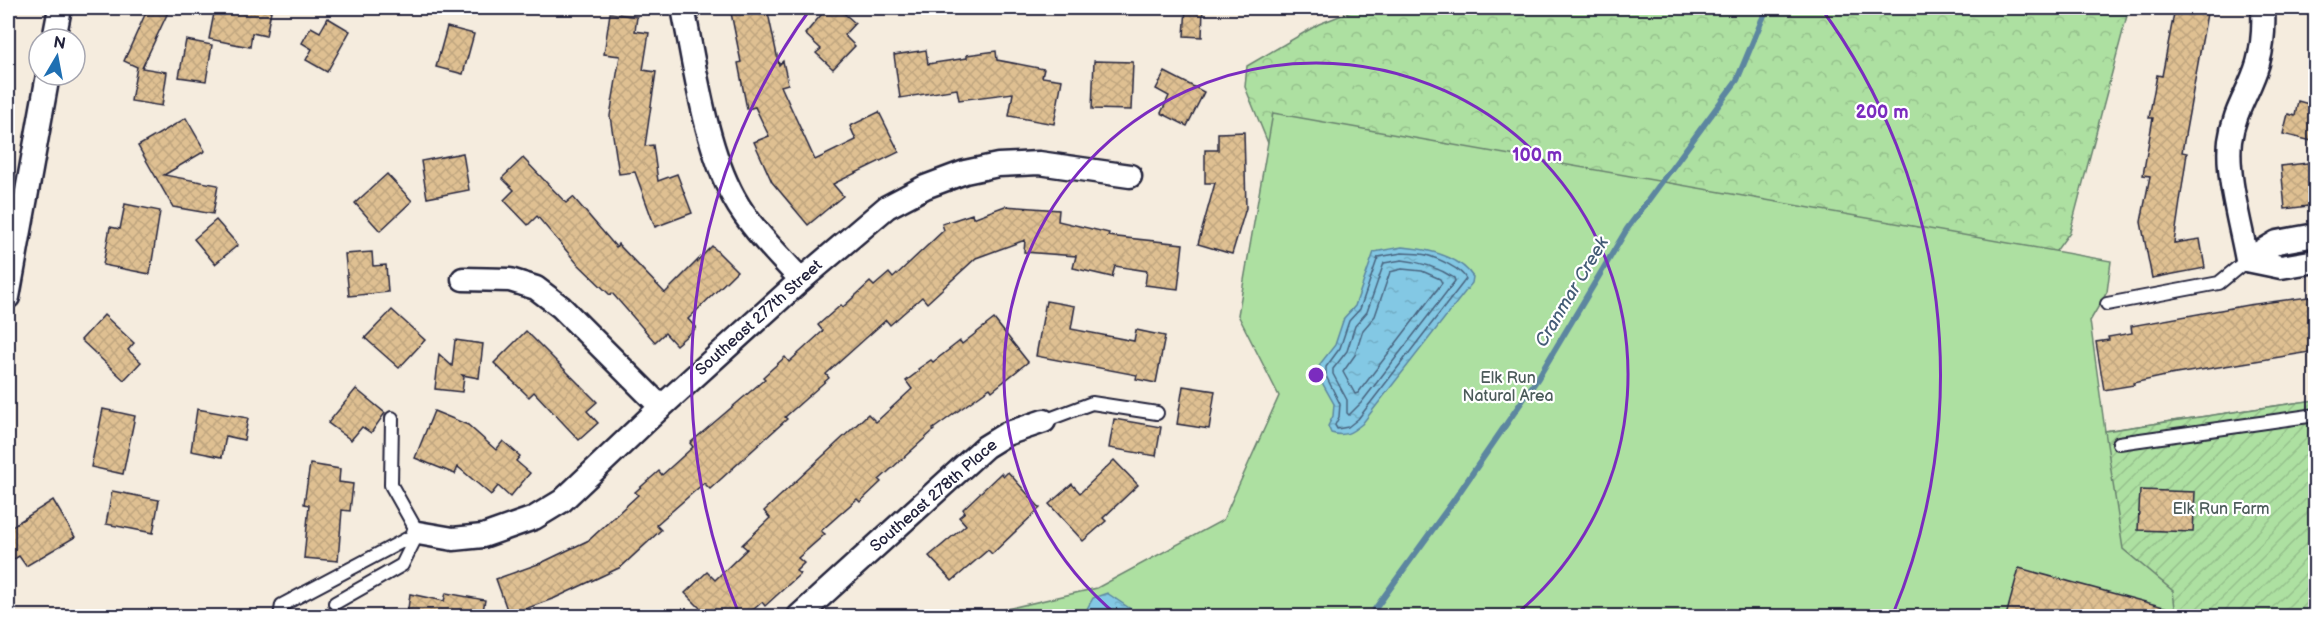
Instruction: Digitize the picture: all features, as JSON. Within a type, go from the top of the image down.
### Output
[{"type":"street","points":[[56,27],[60,8]]},
{"type":"street","points":[[683,8],[715,151],[734,197],[752,226],[801,280]]},
{"type":"street","points":[[2247,260],[2230,166],[2230,143],[2235,114],[2258,64],[2264,27],[2263,8]]},
{"type":"street","points":[[8,297],[46,87]]},
{"type":"street","name":"Southeast 277th Street","points":[[418,533],[453,539],[483,536],[534,518],[562,501],[661,407],[801,280],[887,207],[965,172],[998,165],[1039,163],[1130,176]]},
{"type":"street","points":[[2247,260],[2277,242],[2316,235]]},
{"type":"street","points":[[2247,260],[2281,267],[2316,261]]},
{"type":"street","points":[[463,279],[510,280],[536,288],[561,307],[661,407]]},
{"type":"street","name":"Southeast 278th Place","points":[[799,616],[985,447],[1006,434],[1044,421]]},
{"type":"lane","points":[[2107,304],[2219,283],[2247,260]]},
{"type":"lane","name":"Southeast 278th Place","points":[[1044,421],[1092,403],[1157,413]]},
{"type":"lane","points":[[2119,443],[2316,415]]},
{"type":"lane","points":[[392,418],[391,485],[418,533]]},
{"type":"lane","points":[[335,603],[402,566],[418,533]]},
{"type":"lane","points":[[280,616],[282,605],[418,533]]},
{"type":"green space","points":[[1360,8],[2129,8],[2070,232],[2048,262],[1277,165],[1245,87],[1247,66],[1319,24]]},
{"type":"green space","name":"Elk Run Natural Area","points":[[1273,113],[2111,261],[2107,292],[2090,321],[2105,431],[2315,400],[2315,616],[976,616],[1097,588],[1223,520],[1279,396],[1238,315]]},
{"type":"green space","name":"Elk Run Farm","points":[[2315,400],[2315,616],[2176,616],[2173,591],[2123,549],[2105,431]]},
{"type":"water","points":[[1402,247],[1421,249],[1451,258],[1467,269],[1473,277],[1472,283],[1362,424],[1348,433],[1340,435],[1331,433],[1328,426],[1333,416],[1334,404],[1319,377],[1320,364],[1335,345],[1344,318],[1355,306],[1374,252]]},
{"type":"water","points":[[1107,593],[1141,616],[1083,616],[1093,598]]},
{"type":"building","points":[[148,8],[170,8],[142,68],[167,72],[162,106],[131,101],[137,67],[124,61]]},
{"type":"building","points":[[215,8],[251,8],[271,11],[266,36],[252,33],[250,47],[209,39]]},
{"type":"building","points":[[730,8],[767,8],[779,65],[783,61],[788,84],[781,86],[815,160],[856,140],[850,126],[879,112],[899,152],[833,184],[843,196],[808,225],[772,182],[754,142],[769,136],[755,107],[747,109],[738,63],[741,62]]},
{"type":"building","points":[[827,8],[838,8],[855,23],[844,35],[855,46],[833,69],[816,53],[821,49],[805,34]]},
{"type":"building","points":[[1186,8],[1203,8],[1202,37],[1184,36]]},
{"type":"building","points":[[2175,8],[2208,8],[2182,152],[2187,153],[2174,243],[2200,239],[2205,268],[2152,278],[2141,222],[2150,176],[2143,175],[2153,118],[2149,118],[2157,75],[2162,76]]},
{"type":"building","points":[[610,13],[637,17],[635,31],[649,33],[643,70],[656,72],[645,146],[653,145],[658,181],[677,174],[692,213],[655,227],[635,172],[619,174],[610,116],[620,56],[604,54]]},
{"type":"building","points":[[328,18],[350,31],[327,72],[306,60],[312,49],[302,43],[311,27],[320,32]]},
{"type":"building","points":[[447,27],[474,34],[463,74],[436,67]]},
{"type":"building","points":[[186,40],[212,45],[206,81],[179,77]]},
{"type":"building","points":[[926,50],[928,64],[996,51],[997,60],[1044,69],[1042,77],[1062,80],[1054,124],[1009,116],[1013,93],[959,100],[957,89],[900,98],[894,55]]},
{"type":"building","points":[[1094,61],[1133,62],[1131,110],[1092,109]]},
{"type":"building","points":[[1165,72],[1204,92],[1187,126],[1161,113],[1169,96],[1156,89]]},
{"type":"building","points":[[2298,101],[2316,106],[2316,142],[2283,134],[2288,114],[2295,116]]},
{"type":"building","points":[[186,118],[205,151],[164,175],[218,185],[213,214],[173,207],[138,146]]},
{"type":"building","points":[[1244,132],[1246,208],[1232,254],[1198,244],[1215,183],[1205,183],[1205,150],[1218,150],[1218,133]]},
{"type":"building","points":[[463,153],[469,190],[427,198],[421,161]]},
{"type":"building","points":[[523,158],[566,203],[573,197],[616,247],[618,244],[665,293],[712,246],[737,271],[688,319],[696,328],[676,345],[665,333],[655,342],[612,293],[610,295],[576,262],[537,216],[528,225],[504,200],[514,190],[502,178]]},
{"type":"building","points":[[2316,162],[2316,205],[2285,209],[2281,166]]},
{"type":"building","points":[[387,174],[412,201],[380,231],[355,203]]},
{"type":"building","points":[[125,204],[160,211],[150,274],[103,265],[110,227],[120,229]]},
{"type":"building","points":[[1005,206],[1059,210],[1058,221],[1109,233],[1108,236],[1183,244],[1178,289],[1145,285],[1147,271],[1115,266],[1112,277],[1073,268],[1076,256],[1024,252],[1025,240],[976,258],[927,303],[922,297],[890,325],[886,320],[826,374],[829,378],[785,417],[787,419],[710,489],[704,483],[656,525],[661,530],[621,567],[555,598],[509,615],[496,579],[541,563],[589,540],[638,495],[635,492],[659,471],[662,475],[693,447],[690,443],[765,379],[763,377],[785,357],[789,362],[823,331],[818,325],[841,305],[843,307],[870,282],[874,286],[889,273],[893,278],[944,230],[942,224],[972,214],[973,218]]},
{"type":"building","points":[[216,220],[238,245],[215,264],[194,239]]},
{"type":"building","points":[[372,252],[373,266],[386,265],[388,292],[349,296],[345,254]]},
{"type":"building","points":[[2316,296],[2316,351],[2170,375],[2104,390],[2096,342],[2109,340],[2108,337],[2132,333],[2131,326],[2248,305]]},
{"type":"building","points":[[1046,301],[1075,306],[1071,329],[1134,341],[1136,330],[1165,336],[1156,383],[1136,379],[1137,375],[1036,356]]},
{"type":"building","points":[[392,310],[425,340],[399,368],[365,338]]},
{"type":"building","points":[[104,315],[134,343],[128,350],[141,362],[124,380],[81,340]]},
{"type":"building","points":[[994,319],[1028,362],[992,391],[990,388],[933,429],[879,480],[881,482],[860,502],[857,499],[821,531],[825,534],[798,558],[804,563],[796,571],[800,574],[765,606],[762,602],[746,616],[708,616],[685,593],[707,572],[715,580],[747,549],[742,545],[770,518],[764,511],[868,414],[876,422],[912,389],[906,381],[919,371],[918,369],[931,360],[933,362],[960,341],[962,344]]},
{"type":"building","points":[[526,331],[597,402],[587,411],[598,423],[579,440],[534,392],[529,397],[494,363]]},
{"type":"building","points":[[455,340],[483,344],[479,378],[462,375],[464,377],[462,392],[435,389],[439,354],[452,366]]},
{"type":"building","points":[[1183,386],[1215,391],[1209,429],[1177,424]]},
{"type":"building","points":[[356,389],[385,413],[371,433],[362,427],[351,440],[328,423]]},
{"type":"building","points":[[103,409],[135,416],[123,474],[91,467]]},
{"type":"building","points":[[197,409],[248,418],[244,440],[226,436],[222,457],[191,451]]},
{"type":"building","points":[[434,411],[468,425],[496,450],[503,441],[520,456],[516,461],[530,473],[510,497],[498,486],[491,495],[458,467],[455,474],[415,458]]},
{"type":"building","points":[[1114,419],[1161,427],[1156,456],[1109,448]]},
{"type":"building","points":[[1114,460],[1138,485],[1103,518],[1106,521],[1083,541],[1049,504],[1072,484],[1080,493]]},
{"type":"building","points":[[310,464],[340,469],[339,482],[353,484],[350,511],[342,510],[338,561],[304,558],[309,505],[304,504]]},
{"type":"building","points":[[1008,472],[1040,508],[992,554],[988,550],[952,581],[929,556],[966,525],[959,517],[965,512],[963,509],[1001,473],[1004,476]]},
{"type":"building","points":[[2140,490],[2195,492],[2193,532],[2138,530]]},
{"type":"building","points":[[112,491],[159,500],[153,533],[106,524]]},
{"type":"building","points":[[53,500],[75,537],[26,566],[19,556],[8,563],[8,529]]},
{"type":"building","points":[[2019,568],[2179,611],[2179,616],[2006,616]]},
{"type":"building","points":[[446,593],[485,600],[482,616],[407,616],[410,594],[444,601]]},
{"type":"waterway","name":"Cranmar Creek","points":[[1370,616],[1538,378],[1627,229],[1737,80],[1767,8]]}]
